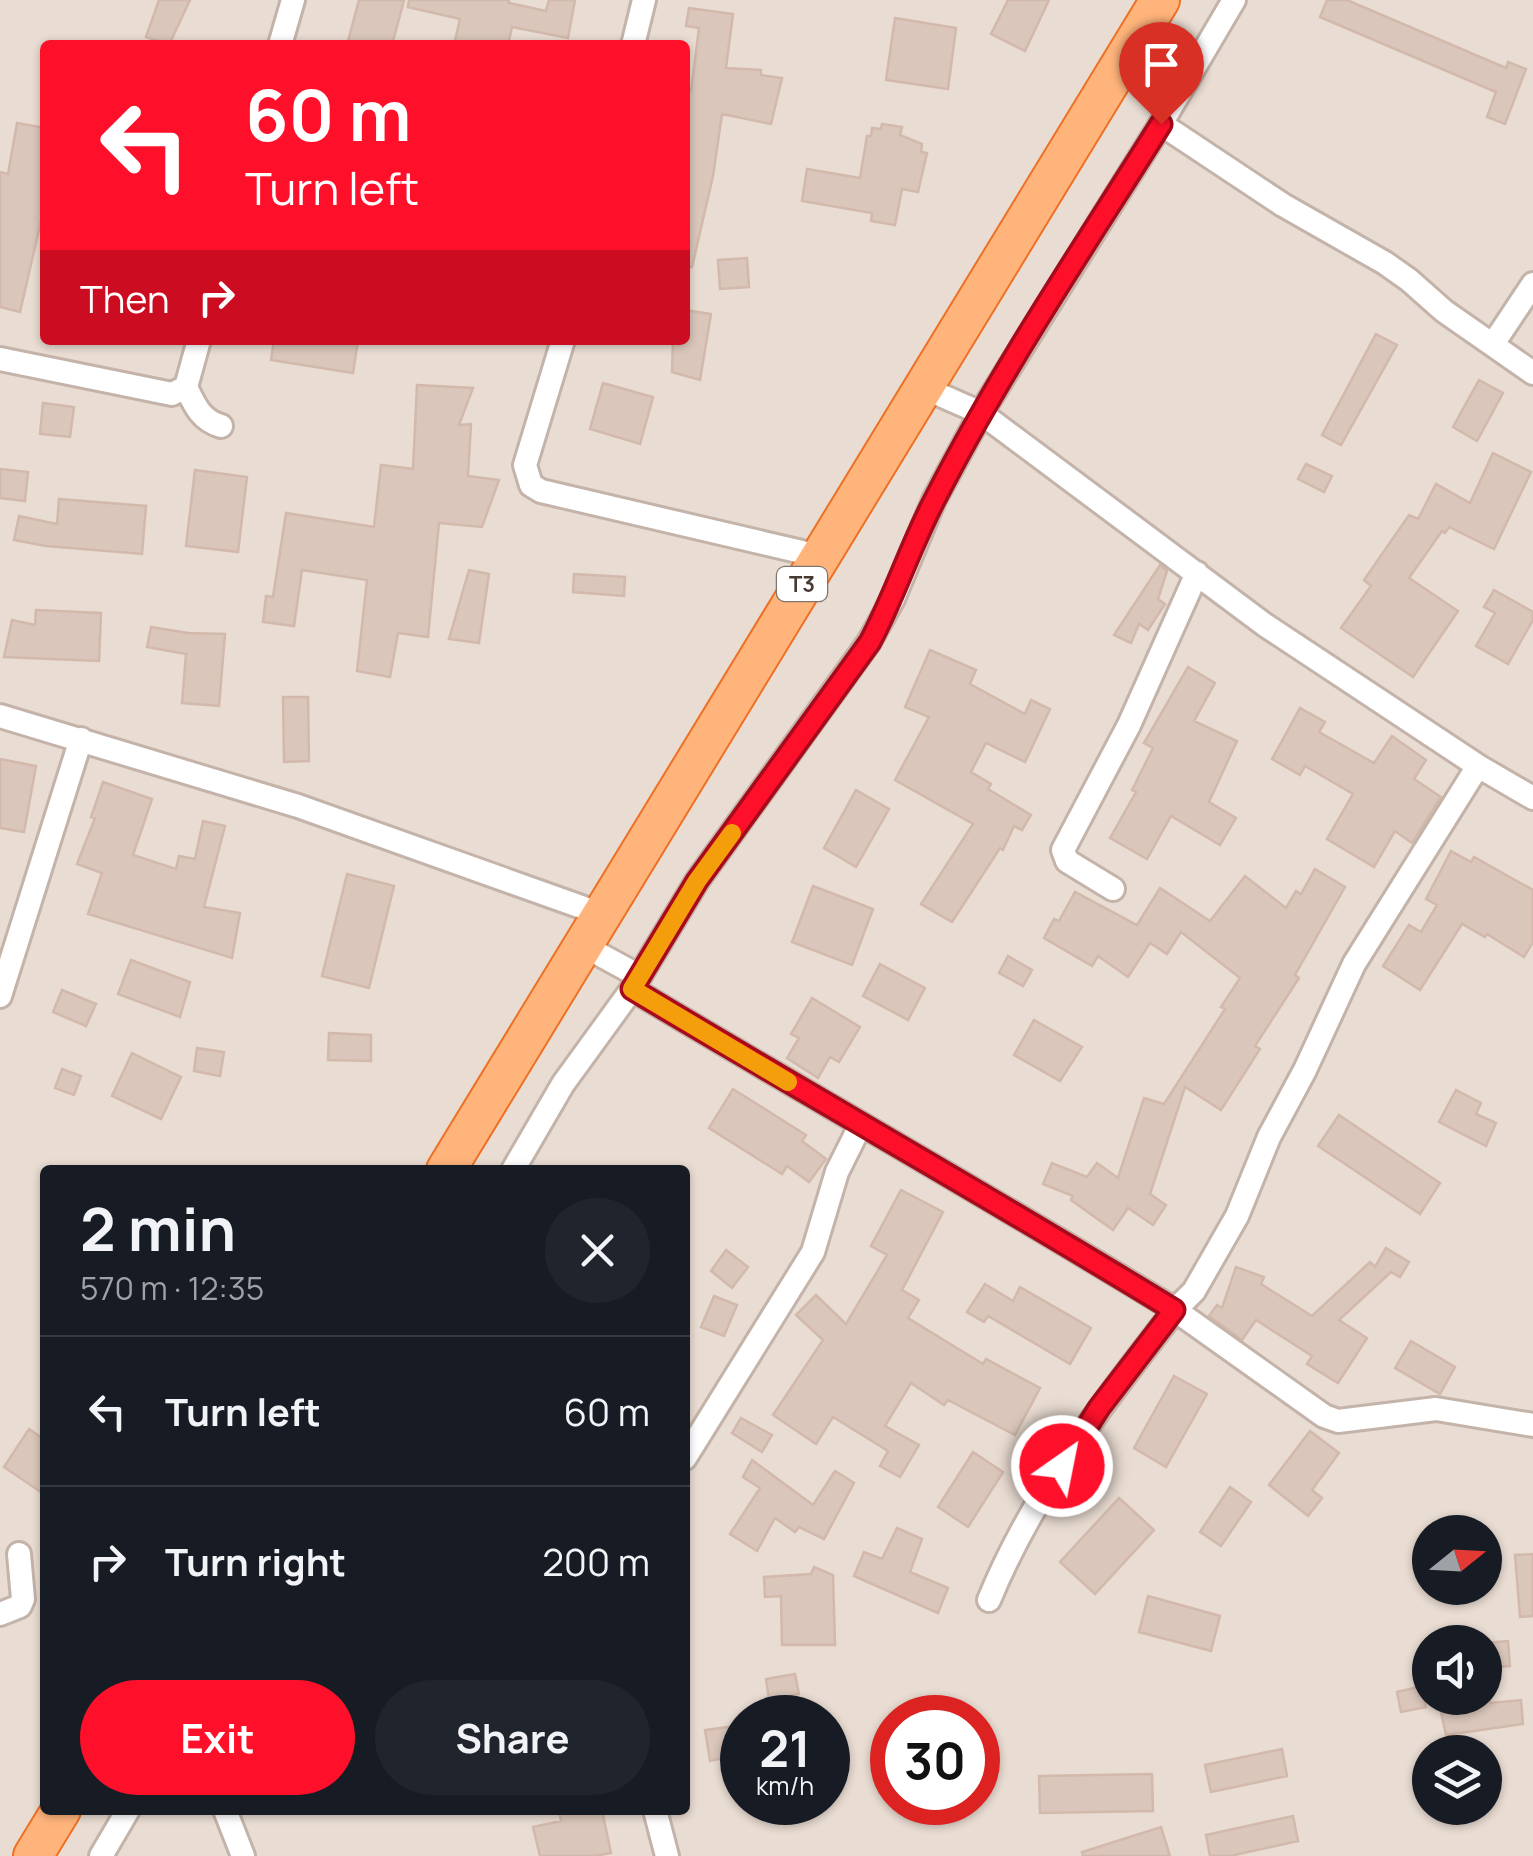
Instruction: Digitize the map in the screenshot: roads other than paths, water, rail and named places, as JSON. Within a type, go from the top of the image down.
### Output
[{"type":"highway","name":"T3","points":[[449,1165],[1160,0]]},
{"type":"highway","points":[[33,1856],[58,1815]]},
{"type":"street","points":[[281,40],[293,0]]},
{"type":"street","points":[[634,40],[644,0]]},
{"type":"street","points":[[516,1165],[562,1084],[636,983],[697,881],[870,642],[893,599],[934,500],[981,413],[1234,0]]},
{"type":"street","points":[[1161,124],[1283,205],[1409,280],[1444,311],[1533,373]]},
{"type":"street","points":[[1493,344],[1533,284]]},
{"type":"street","points":[[198,345],[186,388],[209,423],[222,426]]},
{"type":"street","points":[[562,345],[526,465],[531,485],[541,491],[819,556]]},
{"type":"street","points":[[0,359],[161,393],[172,394],[186,388]]},
{"type":"street","points":[[922,387],[981,413],[1265,625],[1533,798]]},
{"type":"street","points":[[1114,889],[1067,861],[1063,850],[1129,725],[1197,573]]},
{"type":"street","points":[[0,716],[298,806],[594,930],[636,983],[860,1126],[1014,1211],[1174,1310],[1324,1416],[1338,1421],[1436,1409],[1533,1425]]},
{"type":"street","points":[[0,996],[81,739]]},
{"type":"street","points":[[989,1600],[1010,1550],[1099,1408],[1174,1310],[1194,1291],[1237,1216],[1269,1137],[1306,1070],[1354,964],[1478,766]]},
{"type":"street","points":[[690,1450],[813,1252],[837,1172],[860,1126]]},
{"type":"street","points":[[0,1614],[20,1606],[23,1599],[19,1554]]},
{"type":"street","points":[[101,1856],[125,1815]]},
{"type":"street","points":[[227,1815],[243,1856]]},
{"type":"street","points":[[657,1815],[667,1856]]}]
